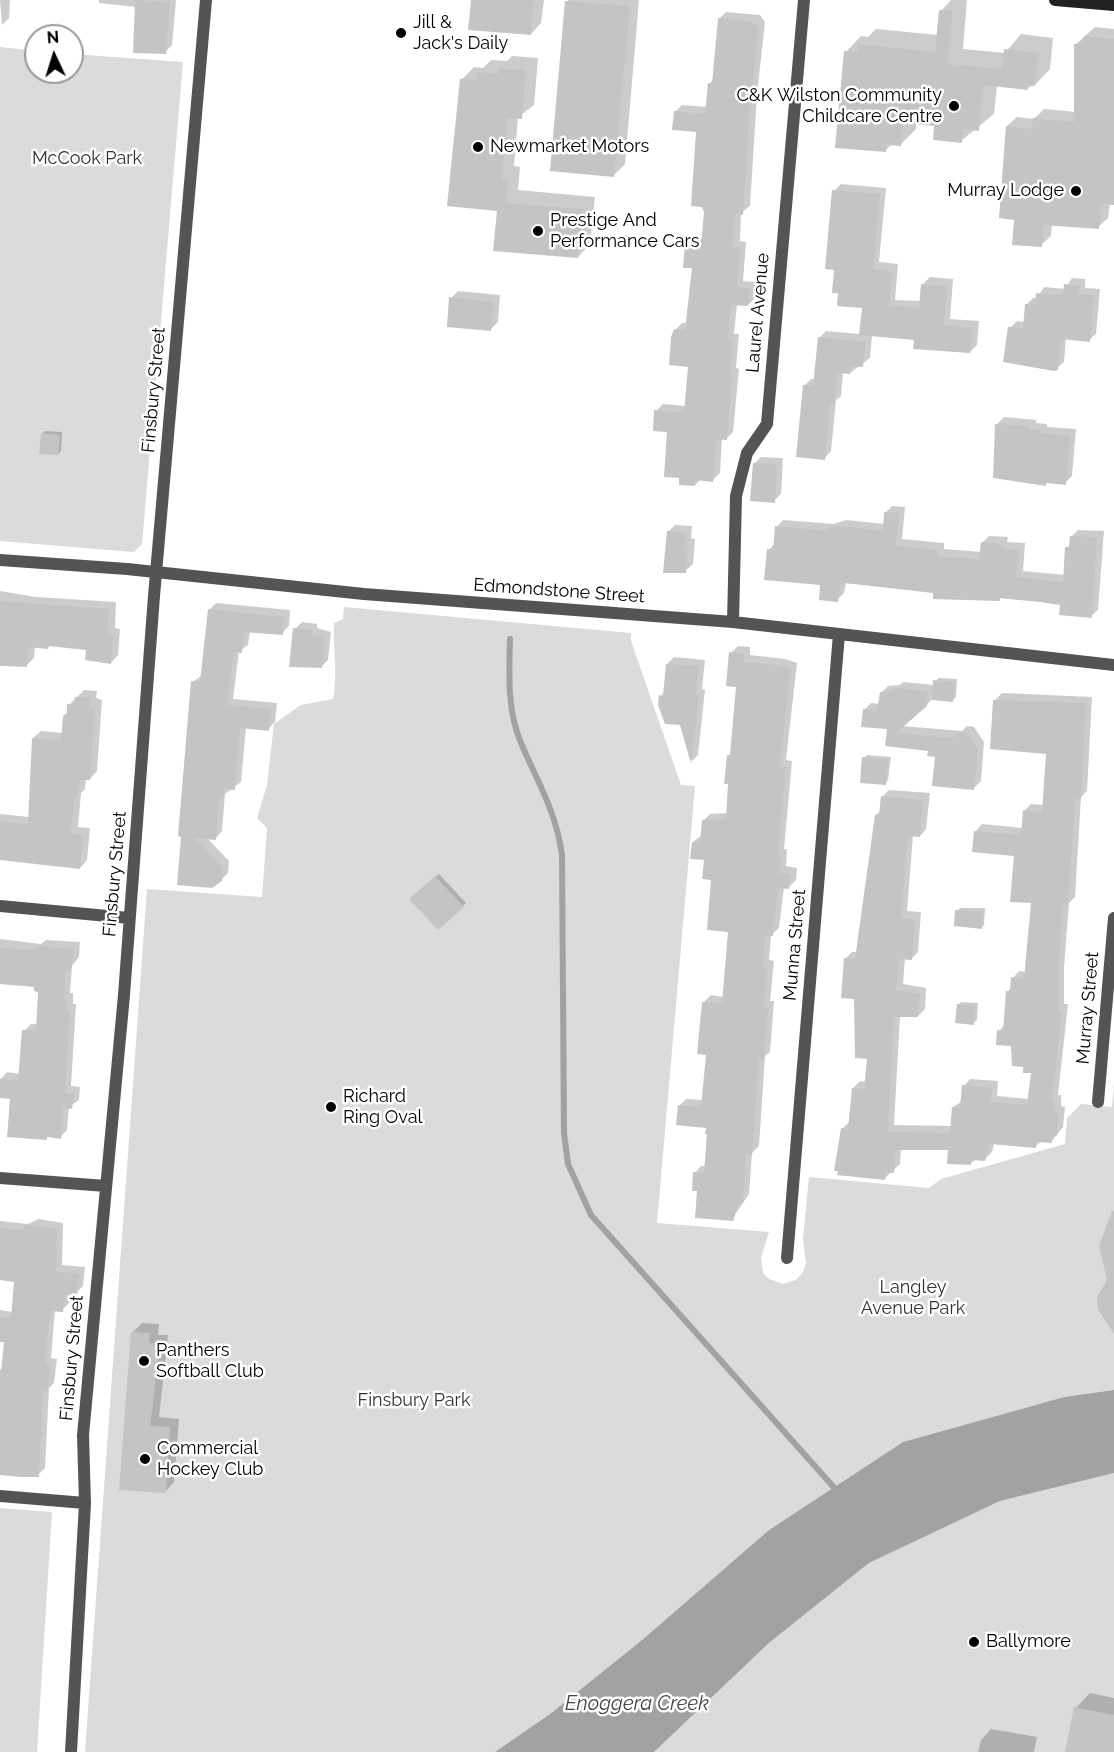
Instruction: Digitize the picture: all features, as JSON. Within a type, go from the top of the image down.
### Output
[{"type":"main road","points":[[1055,0],[1114,5]]},
{"type":"street","name":"Finsbury Street","points":[[71,1752],[84,1503],[83,1435],[206,0]]},
{"type":"street","name":"Laurel Avenue","points":[[733,622],[735,496],[747,453],[767,424],[804,0]]},
{"type":"street","name":"Edmondstone Street","points":[[0,560],[156,572],[364,594],[733,622],[1114,665]]},
{"type":"street","name":"Munna Street","points":[[787,1258],[840,634]]},
{"type":"street","points":[[0,906],[129,918]]},
{"type":"street","name":"Murray Street","points":[[1098,1102],[1114,918]]},
{"type":"street","points":[[0,1178],[106,1186]]},
{"type":"street","points":[[0,1496],[84,1503]]},
{"type":"green space","name":"McCook Park","points":[[0,47],[24,50],[24,84],[84,84],[84,55],[183,62],[142,544],[134,552],[0,541]]},
{"type":"green space","name":"Finsbury Park","points":[[344,607],[631,633],[631,641],[681,785],[695,786],[657,1223],[769,1232],[761,1257],[763,1273],[769,1279],[783,1284],[796,1280],[803,1272],[806,1263],[803,1239],[809,1177],[929,1188],[941,1179],[1065,1144],[1067,1118],[1081,1104],[1112,1107],[1114,1084],[1114,1390],[1064,1397],[903,1442],[769,1530],[642,1640],[550,1714],[495,1752],[85,1752],[147,889],[262,897],[267,828],[257,818],[267,785],[274,724],[301,705],[333,699],[334,623],[343,619]]},
{"type":"green space","name":"Ballymore","points":[[1114,1473],[1114,1752],[654,1752],[769,1643],[869,1563],[1000,1501]]},
{"type":"green space","points":[[0,1508],[52,1512],[37,1752],[0,1752]]},
{"type":"water","name":"Enoggera Creek","points":[[1114,1390],[1114,1473],[1000,1501],[869,1563],[769,1643],[654,1752],[495,1752],[550,1714],[642,1640],[769,1530],[903,1442],[1064,1397]]},
{"type":"building","points":[[135,0],[170,2],[166,54],[133,53]]},
{"type":"building","points":[[471,0],[534,0],[531,35],[468,30]]},
{"type":"building","points":[[565,1],[630,6],[614,177],[550,171]]},
{"type":"building","points":[[939,10],[953,11],[948,64],[1002,69],[1004,49],[1039,53],[1035,86],[1028,85],[1028,90],[983,85],[979,131],[963,129],[962,143],[933,140],[934,126],[903,123],[901,146],[886,145],[886,152],[835,148],[844,51],[858,52],[858,44],[935,52]]},
{"type":"building","points":[[718,18],[753,22],[759,29],[750,103],[743,215],[735,214],[733,248],[740,248],[737,287],[750,288],[748,306],[731,305],[728,340],[733,341],[730,375],[732,375],[727,440],[716,439],[713,482],[696,480],[695,486],[679,485],[679,478],[664,477],[667,432],[653,431],[654,410],[684,413],[688,367],[669,365],[671,337],[674,329],[685,330],[692,268],[683,268],[685,244],[701,245],[704,212],[702,207],[691,206],[696,132],[672,130],[674,111],[705,114],[708,83],[712,84]]},
{"type":"building","points":[[1084,36],[1114,39],[1114,205],[1101,204],[1099,229],[1043,225],[1042,247],[1012,245],[1014,220],[999,218],[1006,126],[1032,129],[1033,118],[1074,122],[1074,44],[1083,44]]},
{"type":"building","points":[[498,68],[526,70],[522,119],[507,118],[502,179],[508,179],[506,203],[583,209],[578,258],[493,251],[497,211],[447,206],[460,79],[476,80],[477,72],[498,74]]},
{"type":"building","points":[[832,190],[880,194],[873,269],[892,271],[889,306],[919,308],[921,284],[947,286],[944,325],[973,328],[970,353],[913,349],[914,340],[859,335],[862,308],[837,306],[838,293],[832,293],[834,270],[825,269]]},
{"type":"building","points":[[1064,284],[1079,286],[1078,294],[1094,295],[1090,342],[1061,339],[1058,370],[1054,371],[1003,362],[1008,327],[1023,328],[1025,304],[1035,305],[1036,293],[1063,295]]},
{"type":"building","points":[[449,297],[494,302],[491,331],[447,327]]},
{"type":"building","points":[[818,337],[866,342],[863,367],[851,366],[850,374],[838,373],[834,405],[830,404],[825,460],[796,457],[803,385],[813,386]]},
{"type":"building","points":[[995,424],[1030,426],[1030,430],[1040,430],[1040,433],[1070,436],[1066,485],[1046,483],[1046,486],[993,478]]},
{"type":"building","points":[[41,433],[60,435],[58,455],[39,454]]},
{"type":"building","points":[[753,463],[777,464],[775,503],[750,501]]},
{"type":"building","points":[[884,512],[899,513],[896,546],[938,550],[938,556],[979,559],[981,542],[1001,544],[1001,548],[1019,550],[1016,577],[1063,582],[1065,547],[1069,547],[1070,536],[1097,537],[1092,618],[1059,615],[1060,605],[1041,602],[1000,598],[1000,601],[933,599],[933,593],[845,583],[840,584],[838,602],[819,600],[820,585],[764,580],[767,549],[773,550],[775,526],[829,531],[829,527],[838,526],[883,531]]},
{"type":"building","points":[[667,531],[686,533],[685,545],[688,545],[686,573],[663,573]]},
{"type":"building","points":[[0,601],[109,609],[107,636],[113,636],[111,664],[85,660],[86,650],[49,646],[48,649],[28,647],[27,667],[0,666]]},
{"type":"building","points":[[208,609],[284,617],[283,635],[244,632],[242,653],[234,652],[227,705],[271,709],[269,731],[240,728],[235,790],[224,789],[223,798],[219,798],[216,840],[194,838],[223,868],[222,881],[212,888],[177,885],[181,837],[178,836],[191,681],[200,682]]},
{"type":"building","points":[[293,628],[311,630],[311,635],[325,639],[322,668],[289,667]]},
{"type":"building","points":[[729,652],[744,654],[744,662],[778,665],[791,669],[780,767],[786,767],[778,855],[781,855],[780,873],[790,874],[789,889],[778,888],[773,936],[765,936],[763,967],[767,967],[764,1007],[768,1007],[764,1060],[759,1060],[752,1155],[746,1154],[743,1203],[739,1203],[733,1221],[695,1218],[697,1191],[692,1191],[693,1172],[704,1173],[706,1128],[676,1125],[678,1105],[701,1107],[706,1055],[697,1054],[702,1002],[722,1003],[728,932],[707,930],[711,880],[702,879],[704,860],[690,859],[692,842],[700,842],[702,820],[726,819],[728,784],[724,784],[727,755],[730,755],[736,687],[726,686]]},
{"type":"building","points":[[666,664],[699,666],[696,696],[699,696],[691,764],[680,725],[665,724],[658,705],[659,695],[663,696]]},
{"type":"building","points":[[933,680],[955,682],[953,702],[932,700]]},
{"type":"building","points":[[895,688],[928,691],[927,706],[896,733],[953,738],[958,733],[967,733],[978,749],[974,790],[932,786],[935,757],[927,756],[928,751],[885,746],[887,729],[861,727],[863,709],[877,711],[880,692],[894,691]]},
{"type":"building","points":[[75,697],[90,698],[90,706],[95,708],[90,780],[80,780],[78,798],[74,798],[71,834],[83,835],[80,869],[0,860],[0,822],[28,824],[32,738],[61,740],[63,716],[67,713],[67,704],[74,705]]},
{"type":"building","points":[[993,700],[1086,703],[1081,799],[1075,799],[1068,905],[1063,906],[1058,976],[1058,1010],[1062,1011],[1052,1101],[1055,1102],[1054,1113],[1058,1113],[1057,1136],[1052,1135],[1052,1143],[1036,1142],[1036,1148],[990,1144],[985,1161],[971,1160],[971,1165],[947,1164],[948,1150],[896,1150],[894,1173],[886,1172],[885,1180],[837,1175],[838,1171],[834,1171],[841,1128],[848,1129],[852,1088],[864,1089],[867,1059],[855,1058],[854,999],[841,998],[844,958],[855,959],[875,815],[879,815],[881,796],[923,800],[920,837],[908,836],[901,918],[915,919],[912,960],[899,959],[896,990],[920,994],[918,1017],[894,1017],[888,1132],[950,1133],[952,1107],[960,1108],[962,1085],[992,1088],[991,1102],[1027,1105],[1031,1073],[1023,1073],[1023,1067],[1012,1066],[1011,1046],[996,1045],[997,1030],[1003,1031],[1006,991],[1010,991],[1011,977],[1024,978],[1031,903],[1010,902],[1014,856],[972,852],[974,831],[1021,835],[1023,810],[1042,812],[1046,754],[990,749]]},
{"type":"building","points":[[862,757],[888,759],[886,785],[860,783]]},
{"type":"building","points":[[435,876],[464,907],[438,930],[409,899]]},
{"type":"building","points":[[955,910],[983,911],[982,929],[954,926]]},
{"type":"building","points":[[37,946],[74,949],[72,965],[70,970],[66,970],[64,1000],[67,1000],[66,1010],[70,1010],[65,1093],[74,1093],[72,1109],[63,1108],[61,1139],[7,1137],[10,1099],[0,1098],[0,1079],[18,1081],[22,1030],[36,1030],[38,992],[34,991],[34,987],[0,984],[0,948],[37,950]]},
{"type":"building","points":[[957,1004],[976,1006],[974,1025],[955,1023]]},
{"type":"building","points":[[1112,1211],[1114,1211],[1114,1334],[1098,1309],[1097,1297],[1107,1280],[1099,1246]]},
{"type":"building","points":[[23,1226],[57,1229],[56,1272],[79,1273],[77,1295],[65,1294],[63,1312],[50,1311],[45,1364],[50,1365],[48,1391],[43,1391],[39,1477],[21,1477],[0,1475],[0,1382],[4,1342],[0,1342],[0,1317],[11,1318],[14,1282],[0,1280],[0,1228],[23,1230]]},
{"type":"building","points":[[131,1332],[150,1333],[149,1343],[160,1344],[150,1426],[170,1427],[166,1493],[119,1490]]},
{"type":"building","name":"Ballymore","points":[[1074,1707],[1114,1715],[1114,1752],[1065,1752]]},
{"type":"waterway","points":[[510,639],[510,692],[513,718],[521,743],[551,811],[562,855],[564,1133],[568,1164],[591,1215],[838,1492]]},
{"type":"place","name":"Jill & Jack's Daily","points":[[401,33]]},
{"type":"place","name":"C&K Wilston Community Childcare Centre","points":[[954,106]]},
{"type":"place","name":"Newmarket Motors","points":[[478,147]]},
{"type":"place","name":"Murray Lodge","points":[[1076,191]]},
{"type":"place","name":"Prestige And Performance Cars","points":[[538,231]]},
{"type":"place","name":"Richard Ring Oval","points":[[331,1107]]},
{"type":"place","name":"Panthers Softball Club","points":[[144,1361]]},
{"type":"place","name":"Commercial Hockey Club","points":[[145,1459]]},
{"type":"place","name":"Ballymore","points":[[974,1642]]},
{"type":"park label","name":"Langley Avenue Park","points":[[913,1298]]}]
